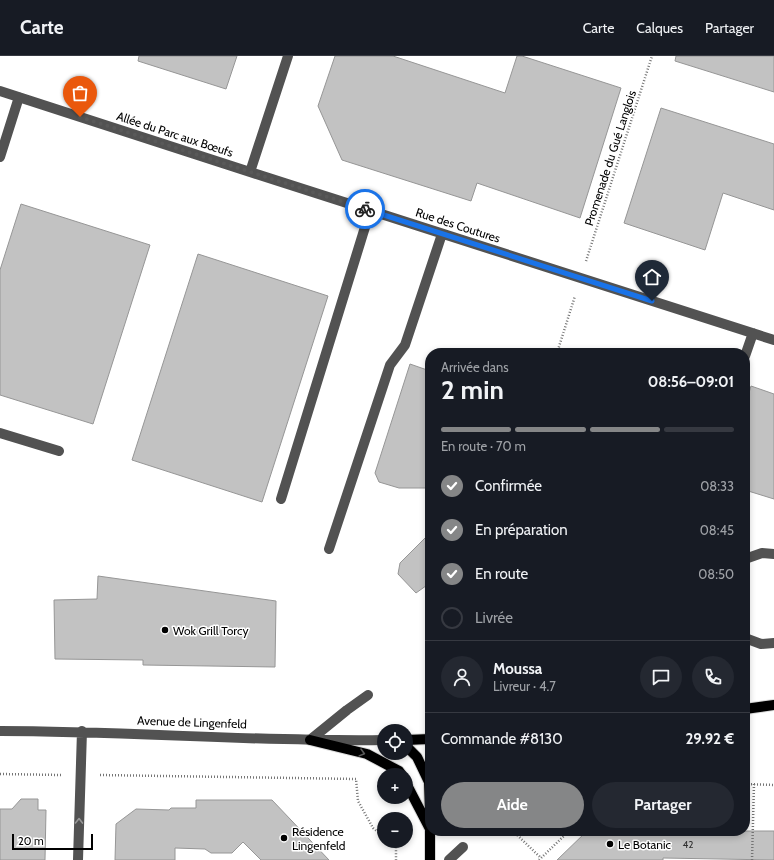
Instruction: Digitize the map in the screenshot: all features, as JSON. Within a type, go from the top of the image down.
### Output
[{"type":"main road","points":[[750,708],[774,704]]},
{"type":"main road","points":[[413,740],[425,739]]},
{"type":"main road","points":[[310,740],[368,754],[394,768]]},
{"type":"main road","points":[[413,753],[417,757],[425,772]]},
{"type":"main road","points":[[413,797],[425,820]]},
{"type":"main road","points":[[430,836],[430,860]]},
{"type":"street","points":[[250,172],[288,56]]},
{"type":"street","name":"Allée du Parc aux Bœufs","points":[[0,91],[250,172]]},
{"type":"street","points":[[0,156],[19,97]]},
{"type":"street","name":"Rue des Coutures","points":[[250,172],[774,340]]},
{"type":"street","points":[[281,499],[370,211]]},
{"type":"street","points":[[329,549],[390,365],[405,345],[442,234]]},
{"type":"street","points":[[748,348],[753,333]]},
{"type":"street","points":[[0,433],[59,451]]},
{"type":"street","points":[[750,557],[762,553],[774,554]]},
{"type":"street","points":[[750,640],[761,644],[774,643]]},
{"type":"street","points":[[310,740],[368,695]]},
{"type":"street","name":"Avenue de Lingenfeld","points":[[0,731],[82,731],[310,740],[377,740]]},
{"type":"street","points":[[78,860],[82,731]]},
{"type":"street","points":[[449,860],[463,847]]},
{"type":"path","name":"Promenade du Gué Langlois","points":[[585,266],[652,56]]},
{"type":"path","points":[[559,348],[577,291]]},
{"type":"path","points":[[0,774],[356,778],[358,801],[373,828],[377,831]]},
{"type":"path","points":[[750,784],[774,785]]},
{"type":"path","points":[[752,860],[754,784]]},
{"type":"path","points":[[518,836],[540,859],[564,836]]},
{"type":"path","points":[[396,848],[396,860]]},
{"type":"building","points":[[139,56],[237,56],[226,89],[138,61]]},
{"type":"building","points":[[335,56],[393,56],[505,93],[517,56],[522,56],[621,88],[580,218],[477,183],[471,201],[342,160],[318,106]]},
{"type":"building","points":[[676,56],[774,56],[774,92],[675,61]]},
{"type":"building","points":[[661,108],[774,144],[774,210],[723,193],[705,250],[624,223]]},
{"type":"building","points":[[21,204],[150,245],[93,424],[0,395],[0,270]]},
{"type":"building","points":[[198,254],[328,296],[262,502],[132,460]]},
{"type":"building","points":[[410,364],[425,369],[425,488],[399,488],[379,482],[375,473]]},
{"type":"building","points":[[751,386],[774,394],[774,499],[750,492]]},
{"type":"building","points":[[425,538],[425,587],[416,593],[398,574],[400,563]]},
{"type":"building","name":"Wok Grill Torcy","points":[[98,576],[276,601],[275,667],[143,665],[143,660],[55,659],[54,600],[97,599]]},
{"type":"building","points":[[21,799],[38,799],[38,810],[46,810],[45,860],[0,860],[0,809],[12,809]]},
{"type":"building","points":[[196,800],[272,800],[329,860],[261,860],[243,842],[232,853],[211,853],[205,849],[175,848],[175,860],[115,860],[116,824],[136,809],[169,810],[171,808],[196,808]]},
{"type":"building","points":[[750,831],[774,831],[774,860],[663,858],[663,860],[557,860],[582,836],[750,836]]},
{"type":"way so far","points":[[80,117],[365,209]]},
{"type":"place","name":"Wok Grill Torcy","points":[[165,630]]},
{"type":"place","name":"Résidence Lingenfeld","points":[[284,838]]},
{"type":"place","name":"Le Botanic","points":[[610,844]]},
{"type":"route","points":[[365,209],[652,301]]}]
